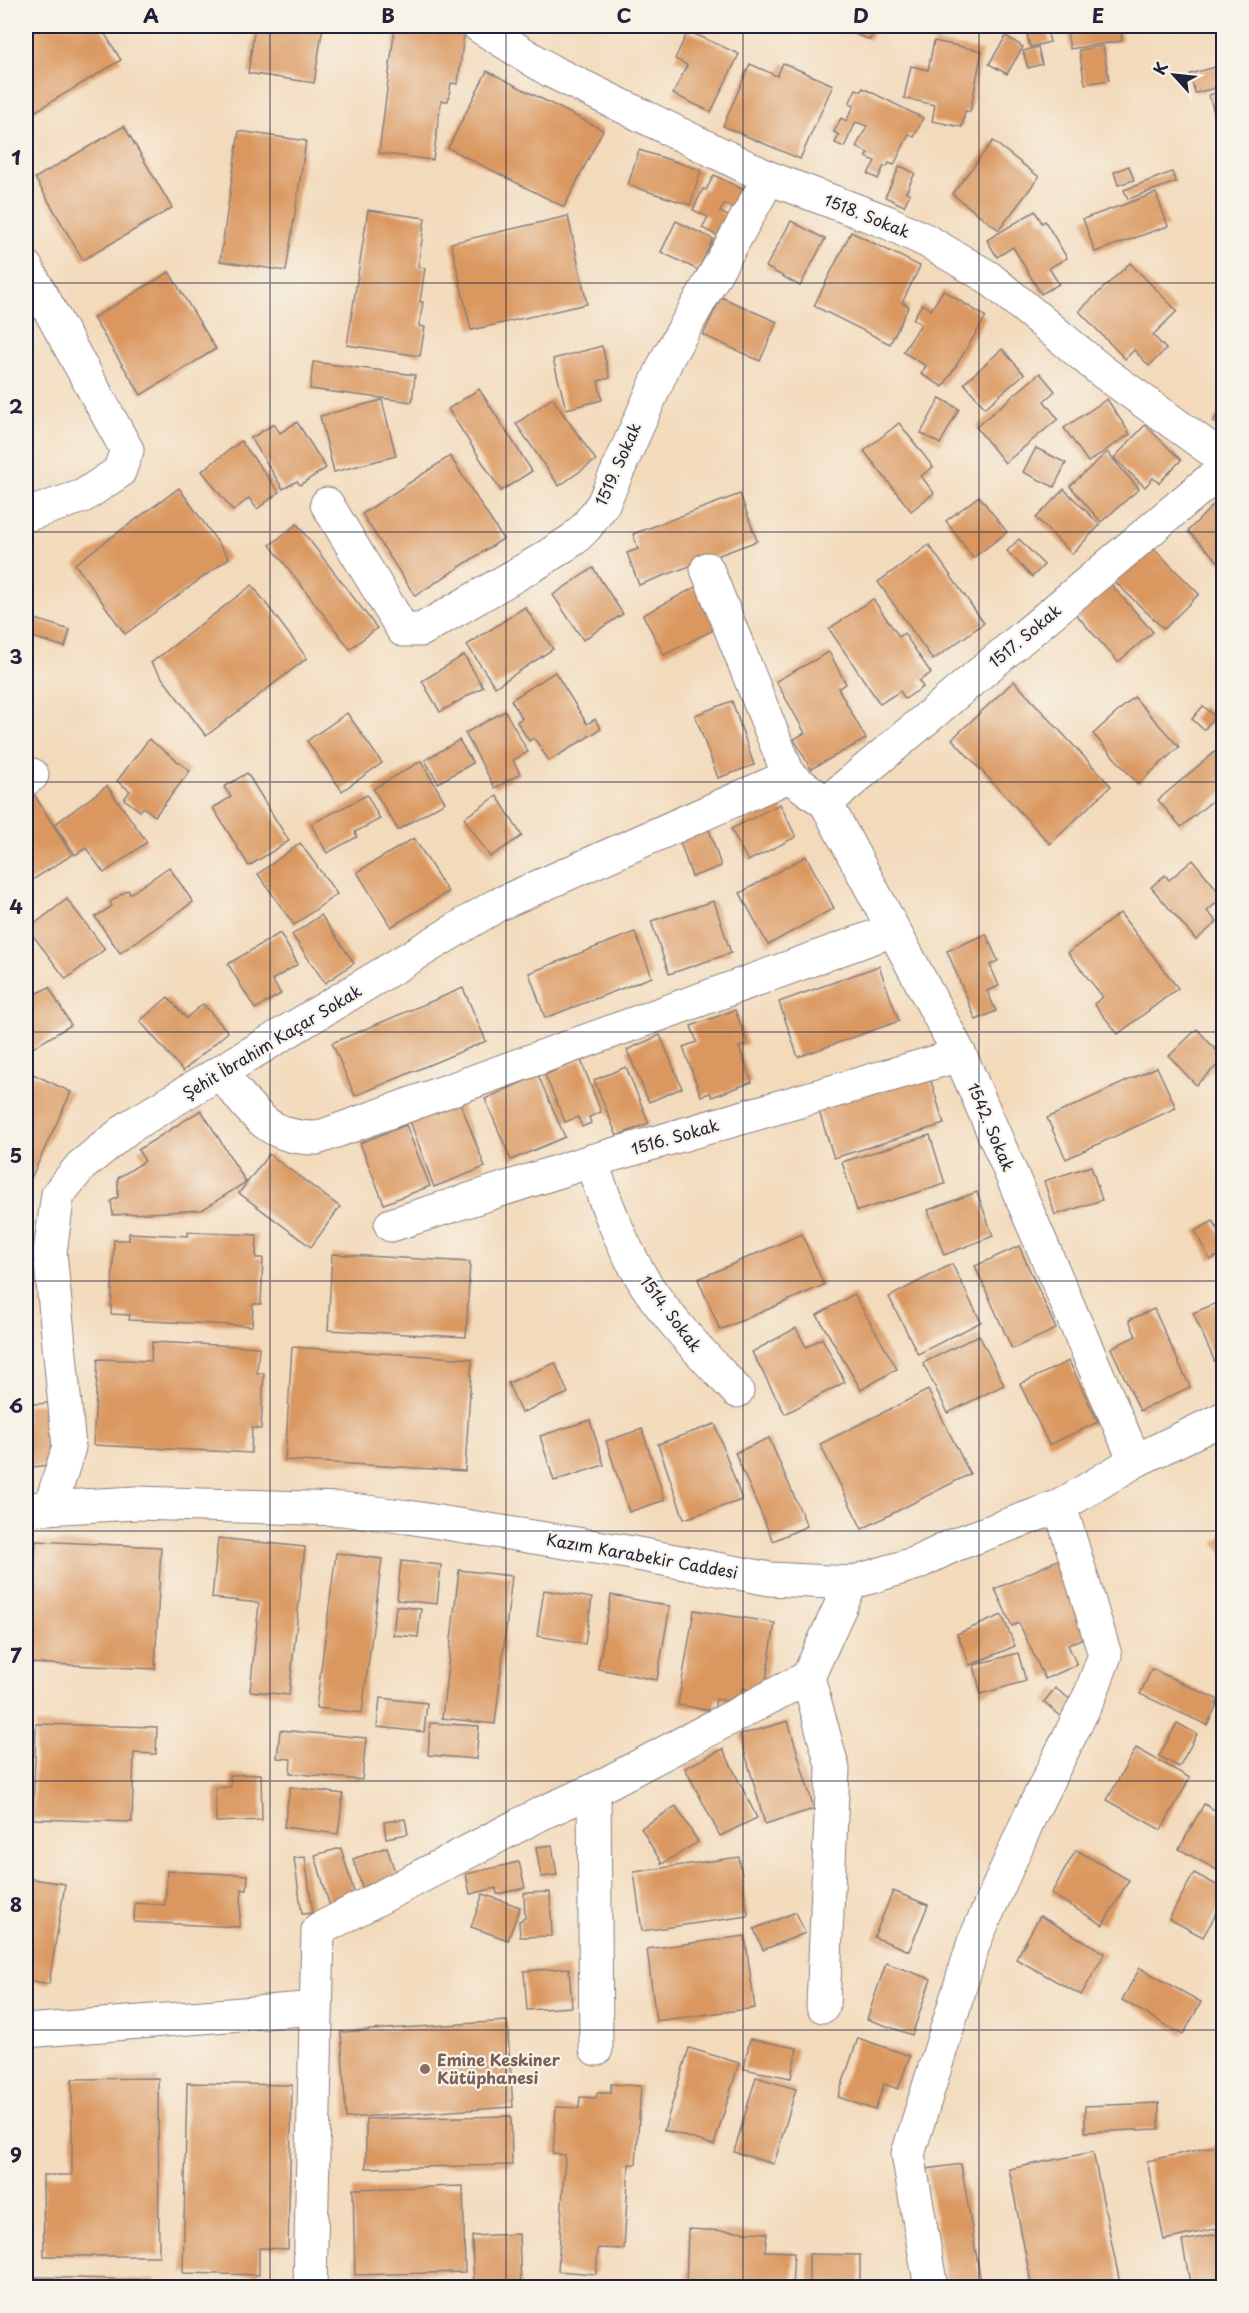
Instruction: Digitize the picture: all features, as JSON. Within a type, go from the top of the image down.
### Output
[{"type":"street","name":"1518. Sokak","points":[[479,26],[551,71],[769,178],[887,222],[927,241],[988,277],[1121,386],[1224,459]]},
{"type":"street","name":"1519. Sokak","points":[[327,504],[394,620],[403,630],[421,630],[573,539],[603,504],[667,359],[769,178]]},
{"type":"street","points":[[26,267],[127,450],[119,472],[83,496],[26,515]]},
{"type":"street","name":"1517. Sokak","points":[[826,803],[1224,468]]},
{"type":"street","points":[[706,569],[789,776],[826,803]]},
{"type":"street","name":"Şehit İbrahim Kaçar Sokak","points":[[38,1509],[69,1447],[50,1252],[58,1194],[81,1166],[129,1127],[221,1074],[497,905],[789,776]]},
{"type":"street","name":"1542. Sokak","points":[[826,803],[960,1055],[1135,1461]]},
{"type":"street","points":[[221,1074],[268,1127],[295,1138],[317,1138],[893,930]]},
{"type":"street","name":"1516. Sokak","points":[[392,1225],[591,1161],[960,1055]]},
{"type":"street","name":"1514. Sokak","points":[[591,1161],[610,1213],[645,1283],[705,1358],[737,1391]]},
{"type":"street","name":"Kazım Karabekir Caddesi","points":[[38,1509],[136,1503],[343,1509],[627,1551],[770,1579],[851,1583],[916,1563],[954,1545],[1060,1506],[1135,1461],[1224,1418]]},
{"type":"street","points":[[931,2288],[908,2154],[974,1942],[1030,1816],[1091,1694],[1105,1655],[1060,1506]]},
{"type":"street","points":[[310,2288],[318,1930],[542,1813],[594,1790],[808,1677],[851,1583]]},
{"type":"street","points":[[808,1677],[833,1769],[823,2006]]},
{"type":"street","points":[[594,1790],[596,2049]]},
{"type":"street","points":[[26,2031],[316,2008]]},
{"type":"building","points":[[43,26],[100,26],[121,60],[26,117],[26,36]]},
{"type":"building","points":[[255,26],[323,26],[314,83],[248,73]]},
{"type":"building","points":[[395,26],[465,26],[458,84],[451,83],[448,101],[441,101],[433,160],[379,153]]},
{"type":"building","points":[[836,26],[876,26],[870,40]]},
{"type":"building","points":[[1025,26],[1046,26],[1050,42],[1030,47]]},
{"type":"building","points":[[1066,26],[1120,26],[1122,41],[1070,49]]},
{"type":"building","points":[[688,31],[739,54],[711,112],[673,94],[687,65],[675,59]]},
{"type":"building","points":[[1006,36],[1023,47],[1007,74],[989,64]]},
{"type":"building","points":[[934,41],[982,51],[970,112],[965,111],[962,127],[932,121],[935,105],[904,98],[911,66],[928,70]]},
{"type":"building","points":[[1103,46],[1109,80],[1085,84],[1079,50]]},
{"type":"building","points":[[1038,47],[1042,64],[1028,68],[1023,51]]},
{"type":"building","points":[[783,63],[833,85],[800,159],[723,126],[750,64],[777,76]]},
{"type":"building","points":[[1219,66],[1224,86],[1195,93],[1190,74]]},
{"type":"building","points":[[487,71],[603,130],[564,207],[448,148]]},
{"type":"building","points":[[863,88],[923,118],[914,137],[909,134],[894,165],[889,163],[887,167],[884,166],[878,179],[868,174],[875,161],[866,157],[868,153],[856,147],[867,126],[856,122],[844,147],[835,143],[839,135],[834,132],[841,118],[846,121],[854,106],[849,104],[856,89],[861,91]]},
{"type":"building","points":[[1224,91],[1224,117],[1216,119],[1209,95]]},
{"type":"building","points":[[124,126],[172,208],[83,260],[35,178]]},
{"type":"building","points":[[239,131],[306,141],[286,271],[220,261]]},
{"type":"building","points":[[993,141],[1039,177],[999,230],[952,194]]},
{"type":"building","points":[[639,150],[701,170],[690,205],[628,185]]},
{"type":"building","points":[[900,166],[915,173],[906,192],[910,194],[904,206],[885,197]]},
{"type":"building","points":[[1129,166],[1134,180],[1118,185],[1114,172]]},
{"type":"building","points":[[1172,172],[1176,182],[1128,199],[1124,190]]},
{"type":"building","points":[[714,175],[746,191],[737,210],[724,204],[720,212],[738,221],[728,241],[702,228],[708,217],[693,210],[703,189],[706,190]]},
{"type":"building","points":[[1156,193],[1168,226],[1095,252],[1083,219]]},
{"type":"building","points":[[368,210],[425,218],[418,267],[425,268],[419,326],[425,327],[420,356],[347,345]]},
{"type":"building","points":[[1035,211],[1042,223],[1045,221],[1067,258],[1049,268],[1059,284],[1041,294],[1013,247],[997,257],[987,240]]},
{"type":"building","points":[[568,216],[587,304],[471,330],[451,243]]},
{"type":"building","points":[[676,221],[713,239],[698,270],[661,252]]},
{"type":"building","points":[[791,221],[825,239],[800,286],[766,267]]},
{"type":"building","points":[[851,232],[920,266],[902,303],[909,306],[890,344],[814,306]]},
{"type":"building","points":[[1130,263],[1177,311],[1153,335],[1166,349],[1149,366],[1134,350],[1125,359],[1079,311]]},
{"type":"building","points":[[169,272],[216,349],[141,395],[93,318]]},
{"type":"building","points":[[943,290],[986,317],[943,387],[921,374],[926,366],[903,352],[921,324],[913,319],[922,304],[931,310]]},
{"type":"building","points":[[721,297],[777,322],[760,361],[703,335]]},
{"type":"building","points":[[602,346],[610,378],[598,381],[602,400],[566,409],[553,359]]},
{"type":"building","points":[[1002,349],[1024,374],[985,408],[964,383]]},
{"type":"building","points":[[313,362],[415,375],[412,402],[310,389]]},
{"type":"building","points":[[1040,373],[1055,391],[1044,401],[1058,419],[1005,463],[976,427]]},
{"type":"building","points":[[479,389],[532,471],[501,491],[448,409]]},
{"type":"building","points":[[552,398],[596,460],[559,486],[516,424]]},
{"type":"building","points":[[940,398],[959,409],[940,444],[921,433]]},
{"type":"building","points":[[1107,399],[1130,434],[1088,462],[1064,428]]},
{"type":"building","points":[[382,400],[396,456],[334,472],[320,416]]},
{"type":"building","points":[[1220,412],[1224,415],[1224,429],[1213,421]]},
{"type":"building","points":[[297,422],[326,468],[300,485],[297,481],[283,489],[251,438],[274,424],[280,433]]},
{"type":"building","points":[[899,423],[933,467],[921,476],[934,493],[911,511],[864,451]]},
{"type":"building","points":[[1145,425],[1181,460],[1159,483],[1153,478],[1145,487],[1114,458]]},
{"type":"building","points":[[241,441],[279,492],[257,509],[249,498],[233,511],[202,471]]},
{"type":"building","points":[[1036,448],[1066,463],[1054,487],[1023,472]]},
{"type":"building","points":[[1107,452],[1139,489],[1101,522],[1070,486]]},
{"type":"building","points":[[450,456],[503,539],[415,596],[362,514]]},
{"type":"building","points":[[179,488],[229,558],[125,634],[75,564]]},
{"type":"building","points":[[1064,489],[1100,525],[1072,554],[1036,518]]},
{"type":"building","points":[[740,494],[757,541],[639,585],[627,553],[638,549],[633,534]]},
{"type":"building","points":[[979,496],[1007,532],[973,558],[946,521]]},
{"type":"building","points":[[1216,502],[1224,509],[1224,560],[1220,563],[1188,531]]},
{"type":"building","points":[[297,524],[377,628],[350,649],[270,545]]},
{"type":"building","points":[[1019,539],[1044,565],[1032,577],[1007,551]]},
{"type":"building","points":[[929,545],[984,623],[933,660],[878,582]]},
{"type":"building","points":[[1150,545],[1199,594],[1164,629],[1114,581]]},
{"type":"building","points":[[593,568],[623,614],[583,640],[553,595]]},
{"type":"building","points":[[1108,581],[1153,632],[1118,662],[1074,612]]},
{"type":"building","points":[[701,584],[723,625],[664,655],[643,615]]},
{"type":"building","points":[[252,585],[307,658],[206,736],[151,663]]},
{"type":"building","points":[[873,599],[899,637],[904,633],[931,673],[919,681],[923,687],[905,699],[900,691],[880,704],[829,629]]},
{"type":"building","points":[[525,607],[553,649],[495,687],[467,645]]},
{"type":"building","points":[[26,616],[70,630],[65,647],[26,635]]},
{"type":"building","points":[[829,652],[846,684],[838,688],[866,739],[811,769],[794,739],[805,733],[776,681]]},
{"type":"building","points":[[464,655],[483,687],[440,712],[422,681]]},
{"type":"building","points":[[555,672],[587,724],[595,719],[601,729],[549,761],[534,738],[529,741],[517,722],[522,718],[511,700]]},
{"type":"building","points":[[1014,681],[1111,786],[1050,844],[952,739]]},
{"type":"building","points":[[1134,697],[1179,747],[1138,784],[1093,734]]},
{"type":"building","points":[[732,701],[754,765],[718,778],[695,715]]},
{"type":"building","points":[[1203,706],[1215,716],[1204,730],[1192,719]]},
{"type":"building","points":[[505,711],[528,752],[513,760],[520,774],[495,788],[465,733]]},
{"type":"building","points":[[347,713],[382,763],[342,791],[307,741]]},
{"type":"building","points":[[149,739],[190,771],[155,816],[143,807],[140,811],[124,799],[130,791],[117,781]]},
{"type":"building","points":[[459,740],[473,763],[438,783],[425,760]]},
{"type":"building","points":[[1224,744],[1224,791],[1181,827],[1158,800]]},
{"type":"building","points":[[421,761],[445,802],[398,830],[373,789]]},
{"type":"building","points":[[247,773],[289,841],[249,866],[213,808],[231,797],[224,787]]},
{"type":"building","points":[[107,786],[147,842],[104,873],[86,848],[75,855],[54,825]]},
{"type":"building","points":[[30,788],[72,855],[26,884],[26,791]]},
{"type":"building","points":[[367,795],[380,819],[355,832],[357,837],[327,853],[311,824]]},
{"type":"building","points":[[497,796],[522,836],[490,857],[464,818]]},
{"type":"building","points":[[780,804],[796,837],[748,861],[731,829]]},
{"type":"building","points":[[706,820],[721,866],[692,877],[676,830]]},
{"type":"building","points":[[414,838],[448,892],[391,927],[357,872]]},
{"type":"building","points":[[300,843],[337,894],[294,925],[258,874]]},
{"type":"building","points":[[806,856],[834,908],[768,945],[740,893]]},
{"type":"building","points":[[1193,860],[1223,897],[1207,911],[1217,922],[1196,940],[1151,887],[1165,875],[1169,880]]},
{"type":"building","points":[[169,867],[193,902],[120,953],[95,917],[112,906],[110,902],[128,890],[130,894]]},
{"type":"building","points":[[67,899],[105,949],[66,979],[28,929]]},
{"type":"building","points":[[714,901],[731,953],[669,974],[651,921]]},
{"type":"building","points":[[1120,913],[1178,988],[1118,1034],[1094,1004],[1103,997],[1068,953]]},
{"type":"building","points":[[321,915],[354,963],[325,983],[292,935]]},
{"type":"building","points":[[635,932],[652,977],[545,1018],[529,973]]},
{"type":"building","points":[[280,933],[298,964],[272,980],[281,994],[255,1009],[228,964]]},
{"type":"building","points":[[986,934],[998,961],[990,965],[999,986],[987,991],[996,1011],[976,1020],[947,951]]},
{"type":"building","points":[[879,966],[899,1021],[798,1057],[779,1002]]},
{"type":"building","points":[[49,987],[71,1025],[26,1052],[26,994],[31,990],[34,995]]},
{"type":"building","points":[[463,988],[486,1041],[355,1096],[332,1043]]},
{"type":"building","points":[[168,997],[186,1018],[203,1004],[228,1032],[183,1071],[140,1021]]},
{"type":"building","points":[[735,1010],[748,1044],[739,1047],[752,1082],[712,1097],[710,1093],[701,1096],[683,1047],[697,1042],[691,1026]]},
{"type":"building","points":[[1197,1029],[1224,1059],[1196,1085],[1169,1056]]},
{"type":"building","points":[[660,1035],[682,1088],[649,1102],[627,1050]]},
{"type":"building","points":[[581,1060],[601,1112],[589,1117],[591,1123],[582,1127],[578,1117],[565,1122],[545,1075]]},
{"type":"building","points":[[626,1067],[649,1123],[617,1136],[594,1080]]},
{"type":"building","points":[[1157,1067],[1176,1108],[1066,1159],[1047,1118]]},
{"type":"building","points":[[928,1071],[944,1124],[834,1158],[817,1105]]},
{"type":"building","points":[[33,1074],[71,1092],[26,1189],[26,1087]]},
{"type":"building","points":[[538,1075],[565,1137],[511,1160],[485,1099]]},
{"type":"building","points":[[460,1102],[485,1167],[434,1187],[410,1121]]},
{"type":"building","points":[[201,1110],[246,1182],[202,1210],[113,1215],[111,1201],[118,1197],[118,1178],[145,1161],[138,1150]]},
{"type":"building","points":[[406,1125],[430,1186],[384,1204],[360,1143]]},
{"type":"building","points":[[930,1135],[945,1184],[857,1211],[842,1162]]},
{"type":"building","points":[[269,1154],[340,1207],[311,1247],[239,1193]]},
{"type":"building","points":[[1091,1166],[1102,1200],[1055,1215],[1044,1181]]},
{"type":"building","points":[[977,1192],[993,1236],[944,1255],[928,1210]]},
{"type":"building","points":[[1213,1221],[1224,1241],[1224,1253],[1210,1260],[1195,1231]]},
{"type":"building","points":[[188,1232],[257,1235],[256,1258],[263,1258],[261,1304],[253,1304],[252,1326],[129,1320],[130,1315],[111,1314],[114,1240],[129,1240],[129,1233],[188,1236]]},
{"type":"building","points":[[802,1234],[824,1285],[720,1330],[698,1279]]},
{"type":"building","points":[[1019,1246],[1056,1329],[1012,1349],[975,1266]]},
{"type":"building","points":[[332,1254],[470,1262],[466,1337],[328,1330]]},
{"type":"building","points":[[952,1264],[981,1322],[918,1354],[889,1297]]},
{"type":"building","points":[[854,1294],[897,1369],[861,1390],[817,1315]]},
{"type":"building","points":[[1224,1300],[1224,1369],[1219,1371],[1193,1313]]},
{"type":"building","points":[[1154,1309],[1190,1387],[1140,1411],[1111,1348],[1136,1336],[1129,1320]]},
{"type":"building","points":[[796,1328],[806,1347],[822,1338],[845,1382],[785,1414],[752,1352]]},
{"type":"building","points":[[979,1335],[1004,1385],[948,1413],[923,1363]]},
{"type":"building","points":[[152,1342],[259,1347],[257,1373],[264,1373],[261,1429],[252,1428],[251,1453],[93,1445],[98,1359],[151,1361]]},
{"type":"building","points":[[292,1347],[472,1359],[465,1471],[285,1460]]},
{"type":"building","points":[[1069,1361],[1098,1422],[1049,1445],[1020,1384]]},
{"type":"building","points":[[555,1363],[568,1393],[521,1413],[508,1383]]},
{"type":"building","points":[[928,1390],[970,1474],[862,1529],[820,1444]]},
{"type":"building","points":[[48,1403],[56,1464],[26,1468],[26,1405]]},
{"type":"building","points":[[590,1420],[604,1465],[554,1481],[540,1436]]},
{"type":"building","points":[[715,1424],[742,1500],[684,1519],[658,1444]]},
{"type":"building","points":[[642,1429],[665,1500],[629,1512],[606,1441]]},
{"type":"building","points":[[769,1438],[807,1526],[773,1541],[735,1453]]},
{"type":"building","points":[[1224,1534],[1224,1555],[1214,1543]]},
{"type":"building","points":[[218,1538],[305,1547],[289,1695],[250,1691],[259,1603],[212,1598]]},
{"type":"building","points":[[36,1541],[161,1547],[155,1669],[29,1663]]},
{"type":"building","points":[[336,1553],[382,1559],[362,1713],[316,1708]]},
{"type":"building","points":[[1060,1559],[1089,1635],[1068,1645],[1077,1665],[1045,1679],[1019,1623],[1012,1626],[995,1589]]},
{"type":"building","points":[[401,1561],[441,1565],[437,1604],[397,1600]]},
{"type":"building","points":[[459,1570],[512,1576],[495,1724],[442,1718]]},
{"type":"building","points":[[544,1590],[592,1598],[585,1644],[537,1636]]},
{"type":"building","points":[[611,1595],[670,1606],[657,1680],[598,1669]]},
{"type":"building","points":[[396,1606],[421,1609],[418,1637],[393,1635]]},
{"type":"building","points":[[694,1610],[775,1623],[764,1692],[742,1688],[740,1703],[716,1699],[714,1711],[678,1705]]},
{"type":"building","points":[[1002,1615],[1015,1646],[970,1665],[957,1634]]},
{"type":"building","points":[[1018,1653],[1026,1681],[981,1694],[974,1665]]},
{"type":"building","points":[[1152,1669],[1219,1700],[1207,1725],[1140,1694]]},
{"type":"building","points":[[1055,1688],[1075,1703],[1063,1718],[1044,1702]]},
{"type":"building","points":[[380,1698],[427,1703],[424,1732],[377,1727]]},
{"type":"building","points":[[788,1721],[814,1809],[765,1824],[740,1735]]},
{"type":"building","points":[[430,1723],[479,1726],[476,1759],[428,1755]]},
{"type":"building","points":[[1177,1723],[1197,1734],[1179,1767],[1159,1756]]},
{"type":"building","points":[[36,1724],[157,1727],[156,1754],[134,1753],[132,1822],[33,1819]]},
{"type":"building","points":[[280,1730],[366,1738],[362,1780],[290,1773],[291,1759],[277,1758]]},
{"type":"building","points":[[1136,1748],[1190,1778],[1161,1830],[1107,1800]]},
{"type":"building","points":[[723,1749],[757,1818],[720,1836],[685,1768]]},
{"type":"building","points":[[261,1774],[262,1820],[216,1822],[215,1788],[231,1787],[230,1775]]},
{"type":"building","points":[[290,1787],[343,1794],[338,1834],[284,1827]]},
{"type":"building","points":[[1204,1804],[1224,1815],[1224,1874],[1179,1849]]},
{"type":"building","points":[[676,1806],[698,1842],[662,1864],[641,1828]]},
{"type":"building","points":[[405,1819],[408,1834],[386,1838],[384,1822]]},
{"type":"building","points":[[552,1845],[557,1875],[541,1877],[536,1847]]},
{"type":"building","points":[[387,1847],[397,1878],[363,1890],[353,1859]]},
{"type":"building","points":[[341,1848],[356,1899],[330,1907],[315,1855]]},
{"type":"building","points":[[1076,1850],[1129,1880],[1103,1925],[1051,1894]]},
{"type":"building","points":[[305,1857],[313,1913],[302,1914],[294,1858]]},
{"type":"building","points":[[739,1857],[748,1916],[642,1931],[634,1872]]},
{"type":"building","points":[[519,1862],[525,1888],[497,1894],[496,1888],[470,1894],[466,1874]]},
{"type":"building","points":[[167,1871],[248,1875],[247,1890],[242,1889],[239,1927],[134,1922],[135,1903],[165,1905]]},
{"type":"building","points":[[1194,1873],[1224,1889],[1224,1900],[1203,1937],[1169,1919]]},
{"type":"building","points":[[26,1878],[65,1884],[49,1984],[26,1980]]},
{"type":"building","points":[[893,1891],[928,1905],[909,1951],[874,1937]]},
{"type":"building","points":[[550,1892],[552,1936],[520,1937],[519,1921],[525,1918],[524,1893]]},
{"type":"building","points":[[483,1894],[520,1907],[508,1940],[471,1927]]},
{"type":"building","points":[[796,1912],[805,1933],[763,1950],[754,1929]]},
{"type":"building","points":[[1040,1916],[1105,1953],[1081,1995],[1016,1959]]},
{"type":"building","points":[[745,1936],[755,2008],[656,2021],[647,1949]]},
{"type":"building","points":[[886,1963],[931,1979],[912,2035],[867,2019]]},
{"type":"building","points":[[569,1968],[572,2007],[527,2010],[524,1971]]},
{"type":"building","points":[[1140,1968],[1201,2002],[1183,2035],[1122,2000]]},
{"type":"building","points":[[507,2021],[513,2107],[346,2118],[341,2032]]},
{"type":"building","points":[[858,2038],[910,2056],[898,2089],[884,2084],[875,2110],[838,2097]]},
{"type":"building","points":[[750,2039],[797,2048],[791,2078],[744,2069]]},
{"type":"building","points":[[689,2048],[739,2063],[714,2145],[664,2130]]},
{"type":"building","points":[[756,2077],[796,2089],[774,2164],[734,2152]]},
{"type":"building","points":[[158,2078],[159,2256],[44,2256],[43,2175],[72,2175],[72,2079]]},
{"type":"building","points":[[187,2083],[292,2085],[288,2249],[259,2248],[259,2275],[183,2273]]},
{"type":"building","points":[[611,2084],[641,2086],[636,2164],[629,2164],[624,2249],[598,2248],[596,2274],[558,2271],[565,2155],[553,2154],[556,2107],[579,2108],[580,2097],[596,2098],[597,2093],[611,2093]]},
{"type":"building","points":[[1159,2103],[1159,2129],[1085,2132],[1085,2106]]},
{"type":"building","points":[[511,2116],[512,2165],[366,2168],[366,2119]]},
{"type":"building","points":[[1224,2144],[1224,2227],[1164,2240],[1147,2161]]},
{"type":"building","points":[[1093,2152],[1121,2288],[1032,2288],[1009,2169]]},
{"type":"building","points":[[961,2164],[982,2288],[947,2288],[927,2169]]},
{"type":"building","points":[[463,2186],[465,2272],[355,2275],[353,2189]]},
{"type":"building","points":[[688,2229],[767,2233],[765,2251],[794,2252],[792,2288],[686,2288]]},
{"type":"building","points":[[1224,2233],[1224,2288],[1191,2288],[1182,2241]]},
{"type":"building","points":[[519,2234],[521,2288],[474,2288],[472,2236]]},
{"type":"building","points":[[809,2254],[860,2255],[860,2288],[809,2288]]},
{"type":"building","points":[[34,2277],[156,2280],[155,2288],[34,2288]]},
{"type":"place","name":"Emine Keskiner Kütüphanesi","points":[[425,2069]]}]
